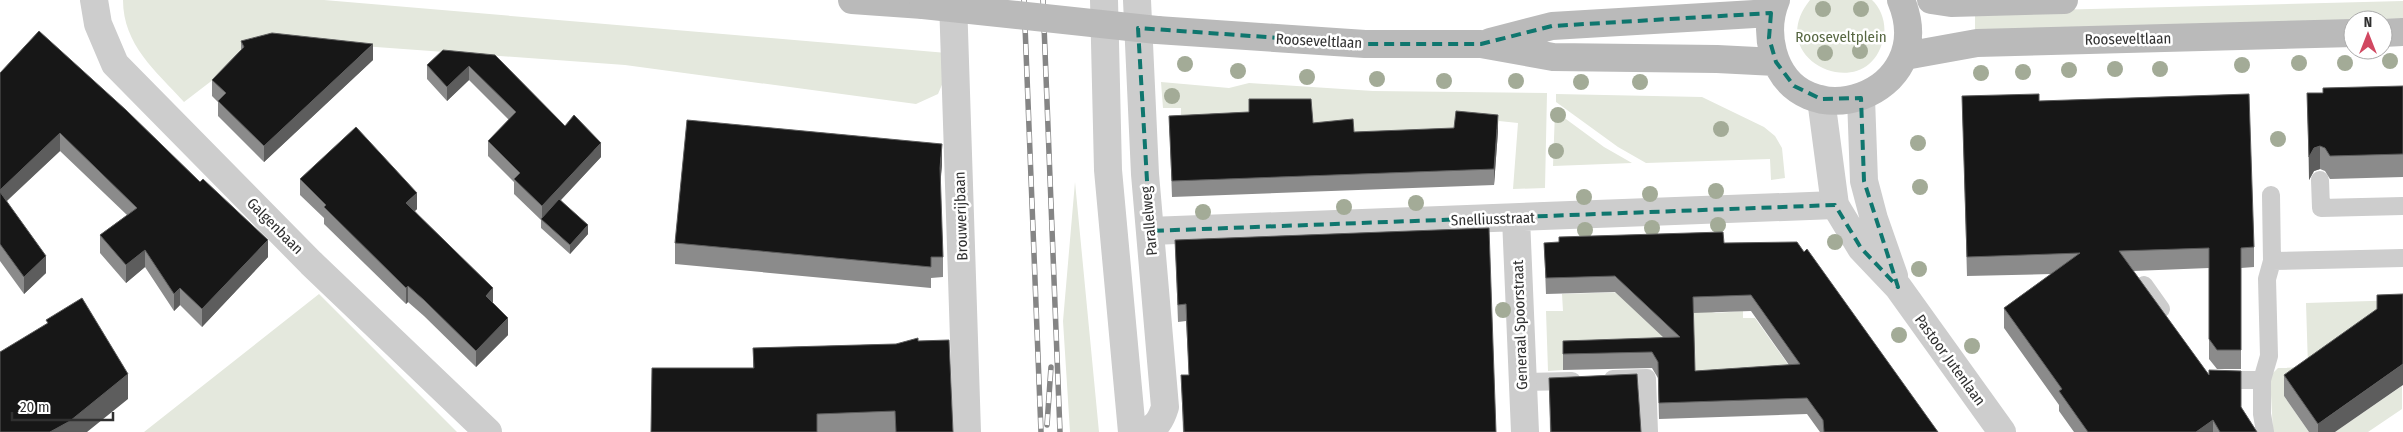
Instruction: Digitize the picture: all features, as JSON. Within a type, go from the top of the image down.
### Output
[{"type":"main road","name":"Rooseveltlaan","points":[[852,0],[923,5],[1157,30],[1365,44],[1481,44],[1553,57],[1717,59],[1776,62]]},
{"type":"main road","points":[[1774,7],[1769,38],[1776,62],[1784,75],[1794,86],[1807,94],[1821,99],[1841,102],[1861,98],[1880,88],[1895,74],[1905,56],[1909,35],[1907,14],[1901,0]]},
{"type":"main road","points":[[1931,0],[1951,3],[2064,0]]},
{"type":"main road","name":"Rooseveltlaan","points":[[1481,44],[1552,26],[1774,7]]},
{"type":"main road","name":"Rooseveltlaan","points":[[1905,56],[1977,43],[2343,33]]},
{"type":"street","name":"Galgenbaan","points":[[94,0],[98,24],[114,64],[311,263],[488,432]]},
{"type":"street","name":"Brouwerijbaan","points":[[954,0],[967,432]]},
{"type":"street","points":[[1104,0],[1108,170],[1132,432]]},
{"type":"street","name":"Parallelweg","points":[[1137,0],[1150,231],[1165,407],[1160,421],[1152,429],[1144,432]]},
{"type":"street","name":"Pastoor Jutenlaan","points":[[1861,98],[1864,181],[1874,219],[1898,287]]},
{"type":"street","name":"Pastoor Jutenlaan","points":[[1821,99],[1835,205],[1861,248],[1898,287],[2002,432]]},
{"type":"street","name":"Snelliusstraat","points":[[1150,231],[1835,205]]},
{"type":"street","name":"Generaal Spoorstraat","points":[[1516,218],[1525,432]]},
{"type":"lane","points":[[2320,180],[2321,208],[2403,206]]},
{"type":"lane","points":[[2265,432],[2262,414],[2262,380],[2268,356],[2267,279],[2272,261],[2271,195]]},
{"type":"lane","points":[[2272,261],[2403,258]]},
{"type":"lane","points":[[2144,285],[2172,324]]},
{"type":"lane","points":[[2205,372],[2211,380],[2262,380]]},
{"type":"lane","points":[[1523,382],[1647,378],[1649,432]]},
{"type":"highlighted area","points":[[1771,13],[1769,38],[1776,62],[1794,86],[1821,99],[1861,98],[1864,181],[1898,287],[1861,248],[1835,205],[1150,231],[1138,28],[1365,44],[1481,44],[1552,26]]},
{"type":"green space","points":[[123,0],[324,0],[947,53],[947,73],[938,94],[916,104],[625,65],[266,39],[184,102],[152,68],[135,44],[124,16]]},
{"type":"green space","name":"Rooseveltplein","points":[[1810,0],[1872,0],[1880,11],[1884,26],[1884,35],[1875,57],[1860,69],[1842,73],[1824,68],[1808,58],[1799,42],[1798,22]]},
{"type":"green space","points":[[2403,1],[2403,21],[2393,21],[2393,10],[2343,10],[2343,20],[1975,32],[1975,12]]},
{"type":"green space","points":[[1161,82],[1229,88],[1249,83],[1373,91],[1547,93],[1545,188],[1513,189],[1518,123],[1499,121],[1498,125],[1456,121],[1451,186],[1181,124],[1181,108],[1163,108]]},
{"type":"green space","points":[[1556,94],[1702,97],[1764,127],[1775,136],[1782,148],[1785,178],[1771,180],[1770,159],[1646,163],[1618,147],[1556,102]]},
{"type":"green space","points":[[1555,111],[1604,147],[1632,163],[1553,166]]},
{"type":"green space","points":[[1075,182],[1099,432],[1070,432],[1063,321]]},
{"type":"green space","points":[[1626,292],[1716,313],[1743,311],[1743,318],[1755,318],[1792,370],[1732,386],[1675,365],[1563,358],[1563,370],[1548,371],[1546,311],[1563,311],[1562,294]]},
{"type":"green space","points":[[319,294],[457,432],[144,432]]},
{"type":"green space","points":[[2403,300],[2284,396],[2309,432],[2273,432],[2270,376],[2278,368],[2308,367],[2306,303]]},
{"type":"green space","points":[[2402,386],[2402,409],[2368,432],[2335,432]]},
{"type":"building","points":[[39,31],[126,110],[200,182],[203,179],[268,240],[202,309],[180,288],[174,294],[145,250],[126,265],[100,235],[137,208],[60,133],[0,190],[0,73]]},
{"type":"building","points":[[272,33],[373,44],[264,146],[218,101],[226,93],[212,80],[244,47],[241,41]]},
{"type":"building","points":[[443,50],[495,55],[565,126],[574,115],[601,143],[542,206],[514,179],[520,173],[488,141],[516,112],[469,66],[447,87],[427,65]]},
{"type":"building","points":[[2403,86],[2403,154],[2330,156],[2325,148],[2320,146],[2314,148],[2309,157],[2307,93],[2323,93],[2323,88]]},
{"type":"building","points":[[2039,94],[2039,101],[2249,94],[2254,247],[2241,248],[2241,350],[2217,350],[2209,339],[2209,248],[2119,251],[2209,375],[2209,370],[2241,371],[2241,407],[2257,432],[2220,432],[2213,420],[2196,432],[2088,432],[2059,391],[2062,389],[2004,308],[2080,253],[1967,257],[1962,96]]},
{"type":"building","points":[[1249,99],[1311,99],[1313,123],[1353,119],[1354,132],[1454,128],[1456,111],[1498,115],[1494,169],[1172,181],[1169,116],[1249,112]]},
{"type":"building","points":[[687,120],[942,144],[940,168],[943,257],[931,257],[931,267],[675,243]]},
{"type":"building","points":[[356,127],[417,193],[406,203],[493,288],[486,296],[508,318],[476,351],[424,300],[408,286],[406,288],[324,207],[326,205],[300,179]]},
{"type":"building","points":[[0,192],[46,256],[24,277],[0,244]]},
{"type":"building","points":[[559,199],[588,225],[570,245],[541,219]]},
{"type":"building","points":[[1489,228],[1496,432],[1184,432],[1181,375],[1189,375],[1186,304],[1178,305],[1175,240]]},
{"type":"building","points":[[1723,232],[1724,243],[1797,242],[1804,252],[1807,249],[1938,432],[1824,432],[1823,420],[1807,398],[1659,403],[1658,362],[1652,352],[1563,354],[1563,341],[1680,337],[1615,276],[1546,278],[1544,243],[1559,242],[1559,237]],"holes":[[[1751,295],[1800,364],[1695,371],[1693,297]]]},
{"type":"building","points":[[2403,294],[2403,364],[2318,424],[2284,375],[2377,309],[2377,295]]},
{"type":"building","points":[[82,298],[128,374],[70,421],[50,432],[0,432],[0,352],[48,323],[46,320]]},
{"type":"building","points":[[918,338],[918,341],[949,340],[953,432],[896,432],[895,411],[817,414],[817,432],[651,432],[652,368],[754,368],[753,348],[896,344]]},
{"type":"building","points":[[1637,374],[1641,432],[1551,432],[1549,378]]},
{"type":"railway","points":[[1024,0],[1041,432]]},
{"type":"railway","points":[[1043,0],[1060,432]]},
{"type":"railway","points":[[1047,425],[1051,367]]}]
